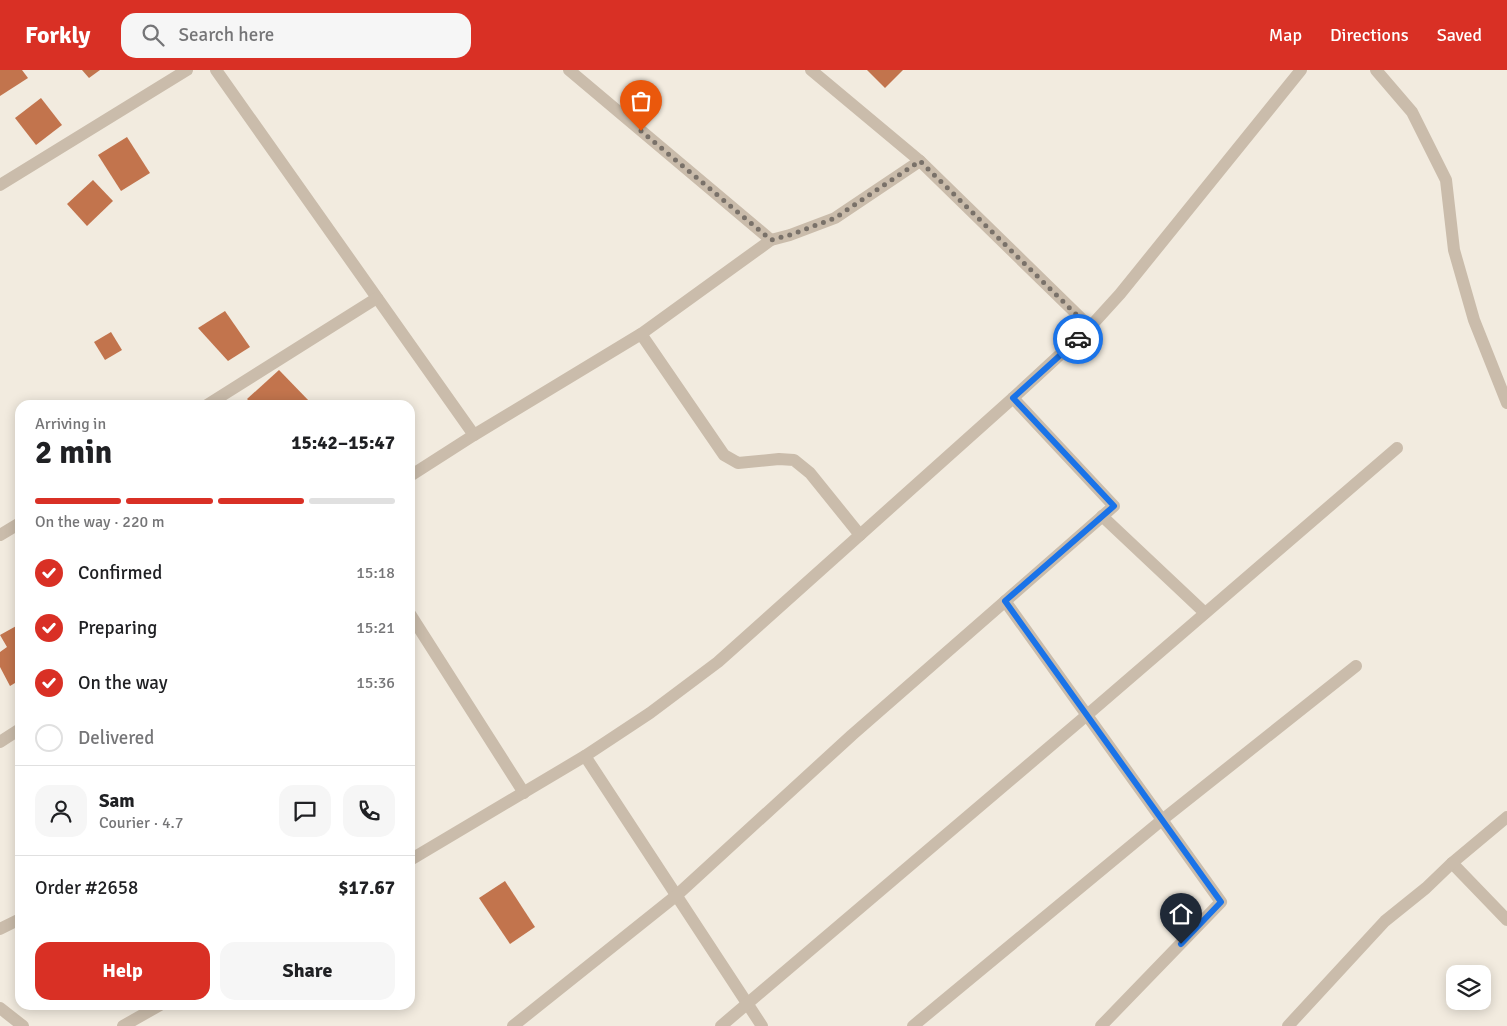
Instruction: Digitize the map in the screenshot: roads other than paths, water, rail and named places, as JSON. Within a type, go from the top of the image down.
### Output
[{"type":"street","points":[[0,185],[187,70]]},
{"type":"street","points":[[216,70],[474,435]]},
{"type":"street","points":[[569,70],[771,240]]},
{"type":"street","points":[[811,70],[920,161],[1090,328]]},
{"type":"street","points":[[415,857],[585,756],[650,713],[718,662],[1090,328],[1120,294],[1301,70]]},
{"type":"street","points":[[1376,70],[1412,112],[1446,180],[1454,250],[1474,320],[1507,403]]},
{"type":"street","points":[[415,473],[641,334],[771,240],[835,218],[920,161]]},
{"type":"street","points":[[215,400],[377,298]]},
{"type":"street","points":[[641,334],[724,455],[738,463],[778,459],[794,460],[810,473],[860,535]]},
{"type":"street","points":[[513,1026],[677,895],[859,729],[1114,506],[1013,398]]},
{"type":"street","points":[[721,1026],[1397,448]]},
{"type":"street","points":[[1102,516],[1205,613]]},
{"type":"street","points":[[0,535],[15,526]]},
{"type":"street","points":[[1005,601],[1221,902],[1101,1026]]},
{"type":"street","points":[[415,622],[524,792]]},
{"type":"street","points":[[913,1026],[1162,820],[1356,666]]},
{"type":"street","points":[[0,742],[15,732]]},
{"type":"street","points":[[585,756],[762,1026]]},
{"type":"street","points":[[1288,1026],[1385,921],[1507,817]]},
{"type":"street","points":[[1452,863],[1507,920]]},
{"type":"street","points":[[0,929],[15,922]]},
{"type":"street","points":[[0,1008],[24,1026]]},
{"type":"street","points":[[123,1026],[151,1010]]}]
